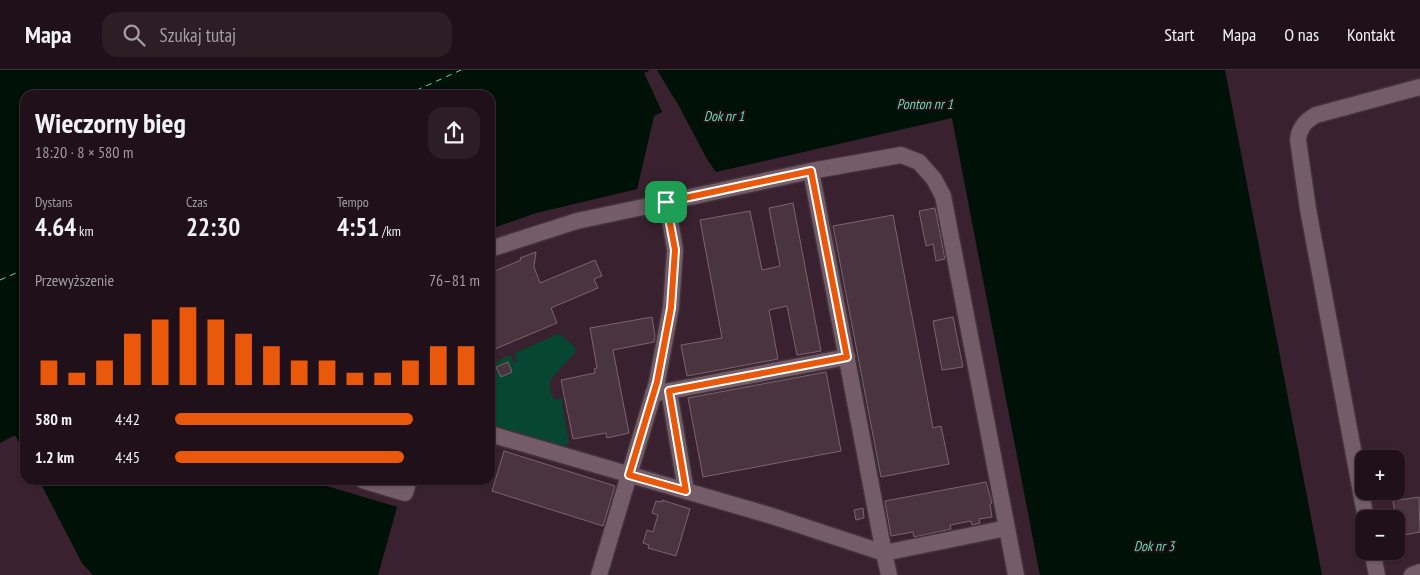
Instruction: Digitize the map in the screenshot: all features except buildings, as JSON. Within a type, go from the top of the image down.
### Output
[{"type":"lane","points":[[1364,510],[1308,209],[1298,136],[1304,124],[1316,115],[1420,87]]},
{"type":"lane","points":[[495,247],[576,221],[811,171],[901,156],[919,162],[934,179],[943,196],[1016,575]]},
{"type":"lane","points":[[811,171],[888,575]]},
{"type":"lane","points":[[599,575],[629,475],[661,392],[675,259],[666,202]]},
{"type":"lane","points":[[661,392],[847,357]]},
{"type":"lane","points":[[661,392],[686,491]]},
{"type":"lane","points":[[495,435],[772,516],[884,553],[1008,528]]},
{"type":"lane","points":[[379,485],[405,493],[407,485]]},
{"type":"lane","points":[[1374,560],[1377,575]]},
{"type":"lane","points":[[1412,575],[1420,572]]},
{"type":"shaded area","points":[[650,70],[657,70],[716,172],[952,117],[1040,575],[378,575],[397,507],[323,485],[495,485],[495,227],[536,213],[637,189],[654,116],[662,112],[644,73]]},
{"type":"shaded area","points":[[1225,70],[1420,70],[1420,575],[1322,575]]},
{"type":"shaded area","points":[[15,435],[20,444],[20,485],[42,485],[82,563],[93,575],[0,575],[0,443]]},
{"type":"green space","points":[[558,334],[576,348],[575,353],[551,379],[550,384],[553,398],[555,400],[562,398],[569,443],[565,447],[540,439],[538,443],[495,430],[495,363],[511,355],[514,363],[517,361],[515,353]]},
{"type":"water","points":[[0,70],[650,70],[644,73],[662,112],[654,116],[637,189],[536,213],[495,227],[495,90],[20,90],[20,444],[15,435],[0,443]]},
{"type":"water","points":[[657,70],[1225,70],[1322,575],[1040,575],[952,118],[716,172]]},
{"type":"water","points":[[42,485],[323,485],[397,507],[378,575],[93,575],[82,563]]},
{"type":"ferry route","points":[[417,90],[461,70]]},
{"type":"ferry route","points":[[0,280],[20,271]]},
{"type":"route","points":[[811,171],[847,357],[669,391],[686,491],[629,475],[657,382],[671,308],[675,250],[666,202],[811,171]]},
{"type":"water label","name":"Ponton nr 1","points":[[925,104]]},
{"type":"water label","name":"Dok nr 1","points":[[724,116]]},
{"type":"water label","name":"Dok nr 3","points":[[1154,546]]}]
